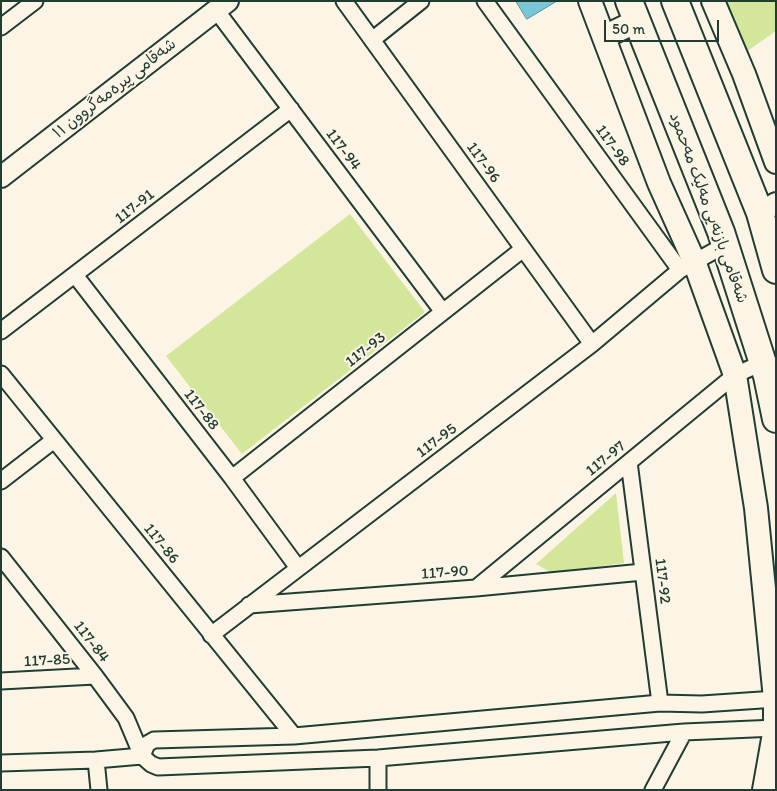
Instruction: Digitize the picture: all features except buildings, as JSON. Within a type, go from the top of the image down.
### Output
[{"type":"highway","points":[[675,1],[768,208],[776,270]]},
{"type":"highway","name":"شەقامی بازنەیی مەلیک مەحمود","points":[[633,11],[725,245],[762,363],[776,419]]},
{"type":"main road","points":[[590,1],[659,184],[687,266],[735,375],[756,508],[775,699],[775,728],[764,790]]},
{"type":"main road","points":[[713,1],[744,74],[776,162]]},
{"type":"main road","points":[[604,37],[633,11]]},
{"type":"street","points":[[1,27],[35,1]]},
{"type":"street","name":"117-96","points":[[344,1],[592,344]]},
{"type":"street","points":[[372,40],[421,1]]},
{"type":"street","name":"117-98","points":[[485,1],[687,266]]},
{"type":"street","name":"117-94","points":[[222,6],[291,109],[443,312]]},
{"type":"street","name":"شەقامی پیرەمەگروون ١١","points":[[1,177],[222,6]]},
{"type":"street","name":"117-91","points":[[1,331],[291,109]]},
{"type":"street","points":[[687,266],[725,245]]},
{"type":"street","name":"117-93","points":[[232,478],[523,248]]},
{"type":"street","name":"117-95","points":[[211,635],[592,344],[687,266]]},
{"type":"street","name":"117-88","points":[[75,275],[232,478],[298,568]]},
{"type":"street","name":"117-97","points":[[476,588],[735,375],[762,363]]},
{"type":"street","name":"117-86","points":[[1,374],[294,736]]},
{"type":"street","points":[[1,481],[54,440]]},
{"type":"street","name":"117-92","points":[[629,462],[660,704]]},
{"type":"street","name":"117-84","points":[[1,557],[8,575],[95,676],[126,718],[142,756]]},
{"type":"street","name":"117-90","points":[[248,606],[476,588],[643,572]]},
{"type":"street","name":"117-85","points":[[1,681],[95,676]]},
{"type":"street","points":[[142,756],[147,744],[154,740],[294,736],[660,704],[702,704],[775,699]]},
{"type":"street","points":[[1,763],[96,760],[142,756],[158,767],[378,758],[684,732],[775,728]]},
{"type":"street","points":[[653,790],[684,732]]},
{"type":"street","points":[[378,758],[378,790]]},
{"type":"street","points":[[96,760],[99,790]]},
{"type":"green space","points":[[722,1],[776,1],[776,31],[743,54]]},
{"type":"green space","points":[[350,214],[425,312],[242,454],[166,356]]},
{"type":"green space","points":[[616,493],[624,563],[552,573],[536,564]]},
{"type":"water","points":[[516,1],[557,1],[527,19]]}]
